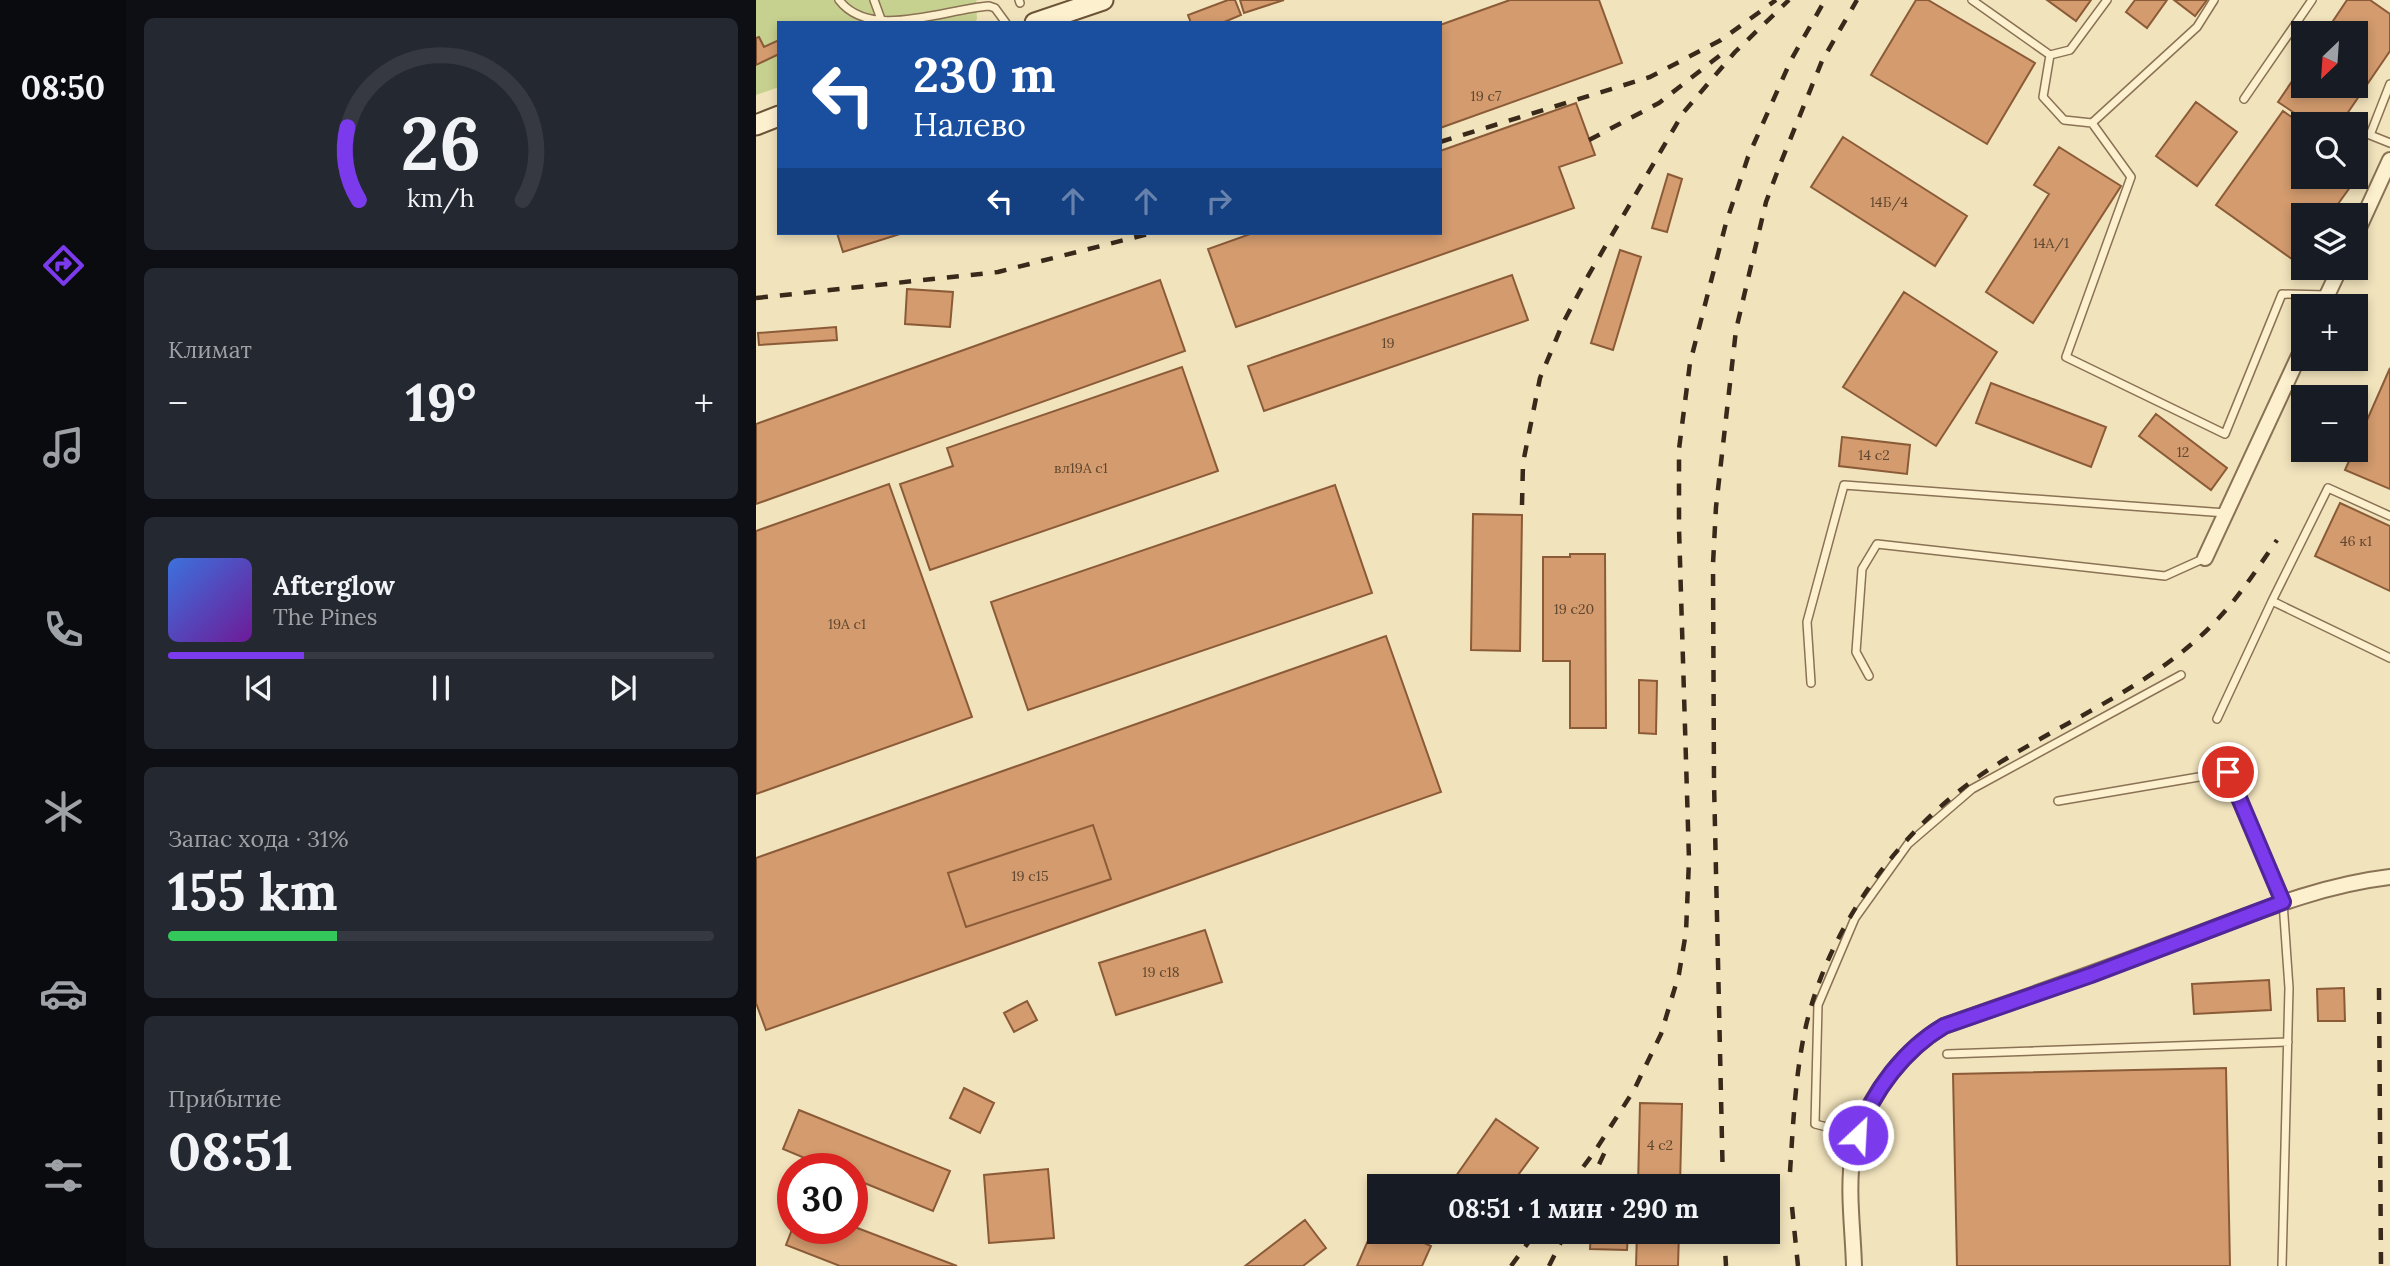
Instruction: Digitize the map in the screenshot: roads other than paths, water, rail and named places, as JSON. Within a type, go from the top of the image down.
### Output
[{"type":"street","points":[[1041,21],[1103,0]]},
{"type":"street","points":[[756,125],[777,118]]},
{"type":"street","points":[[2368,208],[2390,160]]},
{"type":"street","points":[[2205,558],[2292,371]]},
{"type":"street","points":[[1854,1266],[1851,1177],[1858,1135],[1870,1107],[1897,1066],[1926,1037],[1944,1026],[2091,975],[2283,902],[2358,881],[2390,877]]},
{"type":"lane","points":[[839,0],[856,16],[878,21]]},
{"type":"lane","points":[[874,0],[882,21]]},
{"type":"lane","points":[[1972,0],[2050,55],[2070,50],[2106,0]]},
{"type":"lane","points":[[2092,123],[2197,27],[2214,0]]},
{"type":"lane","points":[[2244,99],[2312,0]]},
{"type":"lane","points":[[889,21],[989,6],[995,8],[1005,21]]},
{"type":"lane","points":[[2050,55],[2043,97],[2064,120],[2092,123],[2131,177],[2066,357],[2225,434],[2282,294],[2291,295]]},
{"type":"lane","points":[[2390,84],[2370,135],[2390,143]]},
{"type":"lane","points":[[1811,683],[1807,622],[1844,485],[2226,513]]},
{"type":"lane","points":[[2217,719],[2328,488],[2390,516]]},
{"type":"lane","points":[[1869,676],[1856,652],[1862,569],[1877,544],[2165,576],[2205,558]]},
{"type":"lane","points":[[2272,601],[2390,658]]},
{"type":"lane","points":[[1858,1135],[1815,1124],[1818,1005],[1855,918],[1908,844],[1972,789],[2181,675]]},
{"type":"lane","points":[[2058,801],[2228,772],[2283,902],[2289,988],[2282,1266]]},
{"type":"lane","points":[[1947,1054],[2288,1042]]},
{"type":"railway","points":[[1442,141],[1650,77],[1721,40],[1776,0]]},
{"type":"railway","points":[[1522,505],[1523,463],[1540,378],[1563,323],[1683,113],[1735,52],[1789,0]]},
{"type":"railway","points":[[1578,1174],[1634,1090],[1661,1034],[1679,974],[1686,932],[1689,860],[1679,449],[1690,363],[1726,223],[1748,157],[1791,60],[1825,0]]},
{"type":"railway","points":[[1723,1174],[1714,782],[1713,564],[1716,507],[1736,330],[1766,202],[1822,61],[1857,0]]},
{"type":"railway","points":[[1589,140],[1659,103],[1728,49]]},
{"type":"railway","points":[[756,298],[998,272],[1144,235]]},
{"type":"railway","points":[[1790,1172],[1798,1069],[1815,995],[1830,955],[1873,881],[1900,847],[1930,816],[1962,789],[1996,765],[2137,684],[2190,646],[2231,604],[2277,540]]},
{"type":"railway","points":[[2379,988],[2381,1266]]},
{"type":"railway","points":[[1595,1174],[1609,1143]]},
{"type":"railway","points":[[1792,1207],[1798,1266]]},
{"type":"railway","points":[[1511,1266],[1527,1244]]},
{"type":"railway","points":[[1549,1266],[1560,1244]]},
{"type":"railway","points":[[1725,1244],[1726,1266]]}]
